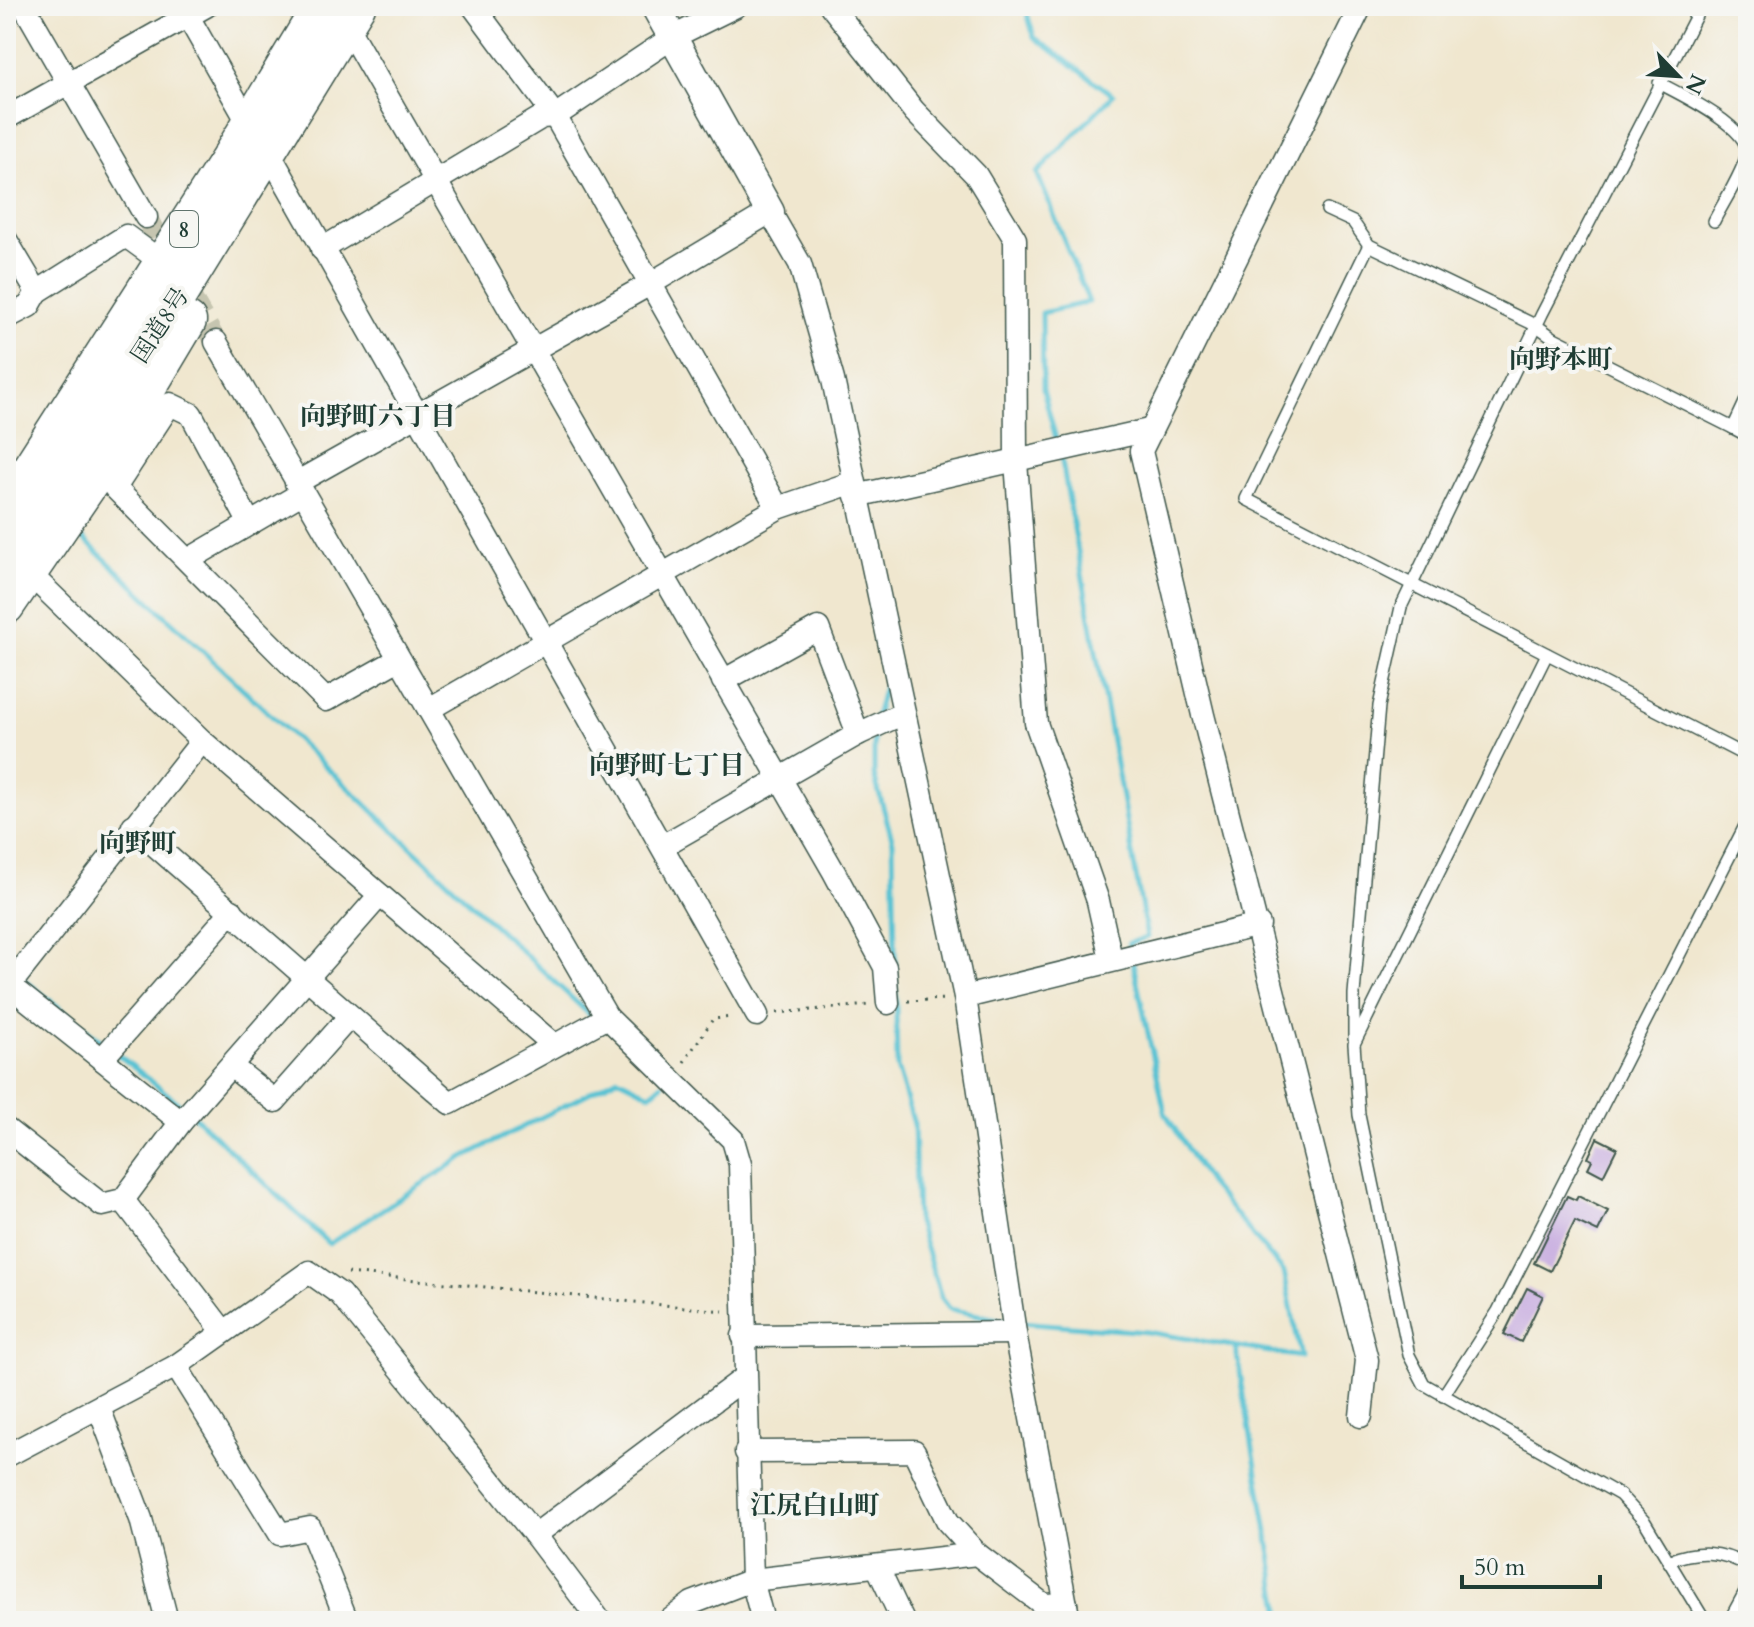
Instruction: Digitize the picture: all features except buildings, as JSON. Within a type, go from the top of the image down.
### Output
[{"type":"highway","name":"国道8号","points":[[17,565],[55,460],[250,151],[329,11]]},
{"type":"highway","name":"8","points":[[6,463],[147,235],[250,151]]},
{"type":"highway","name":"8","points":[[6,606],[17,565],[157,377],[211,274],[250,151]]},
{"type":"highway","name":"国道8号","points":[[6,506],[55,460]]},
{"type":"street","points":[[6,318],[29,306],[37,292],[126,236],[147,235],[68,82],[24,6]]},
{"type":"street","points":[[473,6],[555,116],[778,508]]},
{"type":"street","points":[[655,6],[800,264],[833,380],[965,997],[1015,1333],[1068,1612],[1044,1605],[977,1554],[948,1522],[914,1451],[746,1452]]},
{"type":"street","points":[[322,249],[542,117],[555,116],[673,37],[736,6]]},
{"type":"street","points":[[831,6],[914,111],[976,175],[1015,239],[1016,462],[1036,723],[1098,901],[1111,959]]},
{"type":"street","points":[[1361,6],[1141,451],[1203,715],[1259,925],[1367,1360],[1361,1416]]},
{"type":"street","points":[[6,118],[191,9],[250,151],[322,249],[664,845],[757,1015]]},
{"type":"street","points":[[329,11],[435,182],[885,967],[888,1003]]},
{"type":"street","points":[[188,560],[416,416],[650,284],[770,212]]},
{"type":"street","points":[[6,240],[37,292]]},
{"type":"street","points":[[216,342],[607,1017],[673,1078],[733,1140],[740,1164],[743,1379],[752,1580],[763,1621]]},
{"type":"street","points":[[249,522],[191,414],[170,404],[115,488],[326,700],[399,659]]},
{"type":"street","points":[[429,709],[778,508],[855,489],[1016,462],[1149,430]]},
{"type":"street","points":[[17,565],[202,741],[554,1045]]},
{"type":"street","points":[[723,681],[818,628],[858,734]]},
{"type":"street","points":[[664,845],[858,734],[904,713]]},
{"type":"street","points":[[188,1114],[108,1053],[8,985],[202,741]]},
{"type":"street","points":[[133,826],[450,1103],[607,1017]]},
{"type":"street","points":[[6,1129],[102,1205],[123,1200],[188,1114],[380,895]]},
{"type":"street","points":[[108,1053],[232,911]]},
{"type":"street","points":[[965,997],[1259,925]]},
{"type":"street","points":[[231,1066],[275,1101],[350,1016]]},
{"type":"street","points":[[123,1200],[223,1331]]},
{"type":"street","points":[[6,1456],[176,1366],[309,1272],[340,1294],[535,1535],[600,1621]]},
{"type":"street","points":[[743,1325],[1015,1333]]},
{"type":"street","points":[[176,1366],[280,1534],[310,1528],[347,1621]]},
{"type":"street","points":[[535,1535],[743,1379]]},
{"type":"street","points":[[99,1408],[141,1519],[167,1621]]},
{"type":"street","points":[[669,1621],[692,1603],[752,1580],[977,1554]]},
{"type":"street","points":[[877,1566],[903,1621]]},
{"type":"lane","points":[[1701,6],[1537,326],[1410,586],[1388,657],[1379,706],[1354,994],[1354,1044],[1359,1115],[1409,1355],[1424,1384],[1620,1495],[1645,1522],[1705,1621]]},
{"type":"lane","points":[[1738,6],[1748,11]]},
{"type":"lane","points":[[1659,83],[1724,120],[1744,140],[1747,153],[1714,221]]},
{"type":"lane","points":[[1327,210],[1353,222],[1369,245],[1537,326],[1554,338],[1748,436]]},
{"type":"lane","points":[[1369,245],[1246,499],[1393,573],[1410,586],[1748,757]]},
{"type":"lane","points":[[1733,428],[1748,396]]},
{"type":"lane","points":[[1354,1044],[1547,654]]},
{"type":"lane","points":[[1443,1396],[1498,1311],[1748,820]]},
{"type":"lane","points":[[1668,1561],[1708,1551],[1748,1566]]},
{"type":"lane","points":[[1729,1621],[1748,1586]]},
{"type":"path","points":[[673,1078],[713,1019],[965,997]]},
{"type":"path","points":[[309,1272],[677,1304],[743,1325]]},
{"type":"waterway","points":[[1025,6],[1034,37],[1113,95],[1037,173],[1089,302],[1042,313],[1043,389],[1057,443]]},
{"type":"waterway","points":[[1061,456],[1147,937],[1129,943],[1130,949]]},
{"type":"waterway","points":[[74,530],[594,1019]]},
{"type":"waterway","points":[[875,720],[884,686]]},
{"type":"waterway","points":[[874,734],[874,775],[893,842],[897,1067],[914,1124],[917,1219],[941,1297],[950,1309],[1007,1321]]},
{"type":"waterway","points":[[1021,1322],[1147,1332],[1301,1357],[1284,1272],[1209,1183],[1165,1113],[1133,963]]},
{"type":"waterway","points":[[22,978],[105,1044]]},
{"type":"waterway","points":[[116,1053],[186,1109]]},
{"type":"waterway","points":[[194,1116],[329,1244],[462,1158],[618,1078],[650,1094],[662,1084]]},
{"type":"waterway","points":[[1236,1348],[1282,1621]]},
{"type":"tunnel","points":[[146,217],[172,264]]},
{"type":"tunnel","points":[[191,298],[216,342]]},
{"type":"district","name":"向野本町","points":[[1561,359]]},
{"type":"district","name":"向野町六丁目","points":[[378,416]]},
{"type":"district","name":"向野町七丁目","points":[[667,765]]},
{"type":"district","name":"向野町","points":[[138,843]]},
{"type":"district","name":"江尻白山町","points":[[815,1505]]}]
